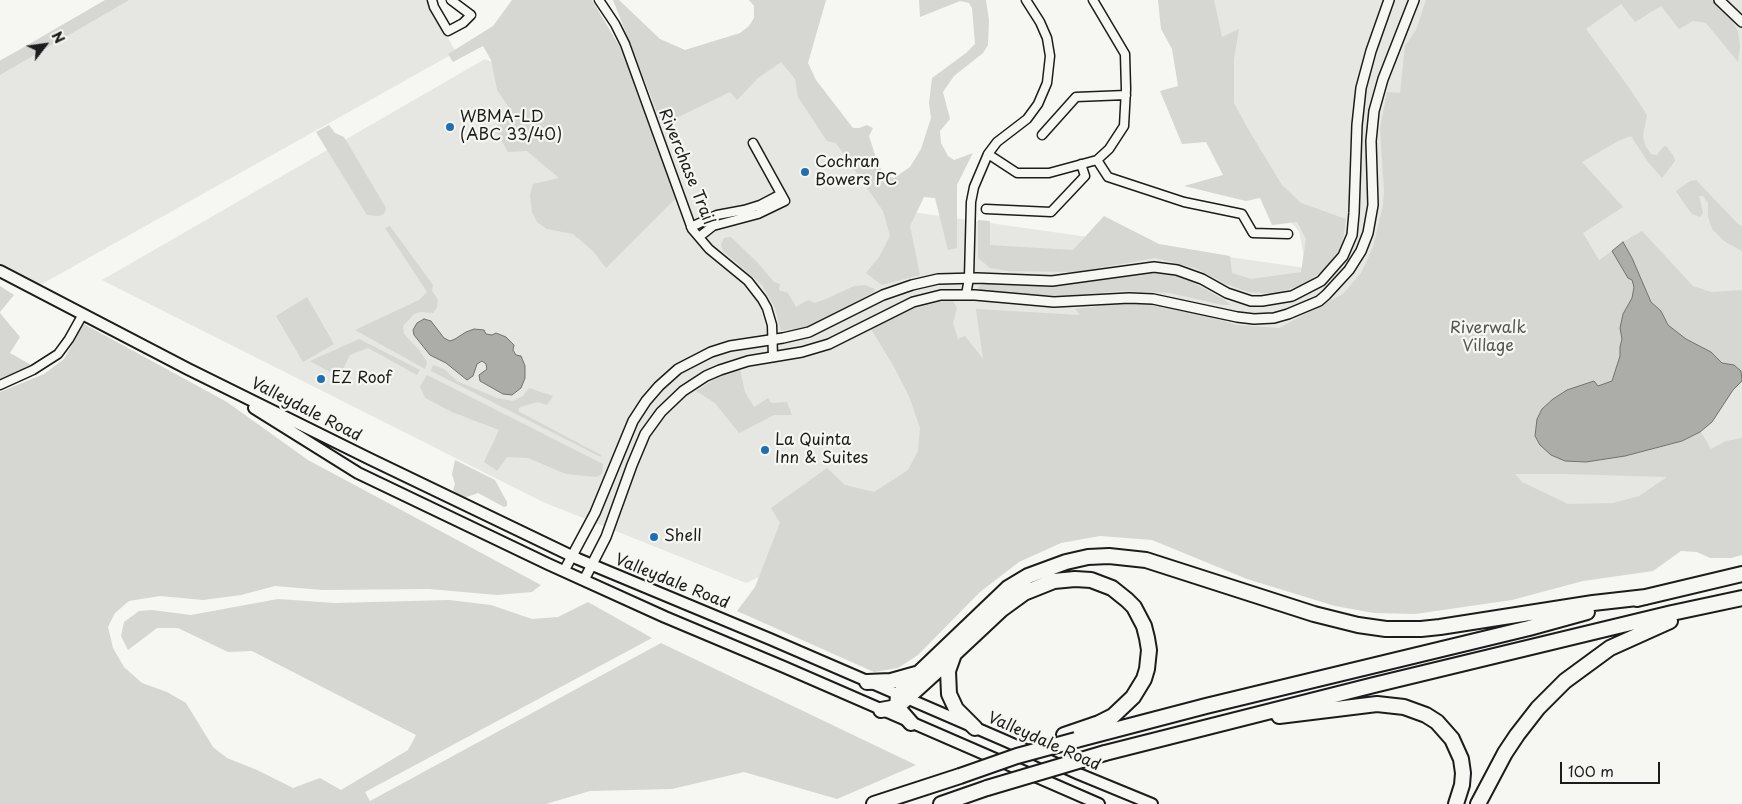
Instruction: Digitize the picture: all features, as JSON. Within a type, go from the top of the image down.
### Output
[{"type":"highway","points":[[901,700],[919,673],[1017,582],[1066,562],[1088,557],[1109,556],[1146,560],[1314,614],[1358,625],[1386,628],[1421,629],[1646,597]]},
{"type":"highway","points":[[874,804],[1072,737],[1529,628],[1742,574]]},
{"type":"highway","points":[[881,710],[901,700],[1008,604],[1039,586],[1054,581],[1091,580],[1112,588],[1134,607],[1144,626],[1149,650],[1147,669],[1139,688],[1125,706],[1113,716],[1072,737]]},
{"type":"highway","points":[[941,804],[987,788],[1105,753],[1663,615],[1742,598]]},
{"type":"highway","points":[[1478,804],[1485,797],[1505,753],[1517,735],[1538,708],[1565,681],[1593,660],[1622,642],[1700,608]]},
{"type":"highway","points":[[954,654],[948,671],[949,694],[956,710],[975,728]]},
{"type":"highway","points":[[867,682],[891,681],[919,673]]},
{"type":"highway","points":[[901,700],[911,723]]},
{"type":"highway","points":[[1246,717],[1287,716],[1377,704],[1393,705],[1415,710],[1437,722],[1452,739],[1457,749],[1463,773],[1462,785],[1456,804]]},
{"type":"main road","name":"Valleydale Road","points":[[0,271],[188,369],[572,556],[770,639],[867,682],[901,700],[975,728],[1152,804]]},
{"type":"main road","name":"Valleydale Road","points":[[188,369],[211,385],[258,410],[358,473],[665,617],[784,666],[1099,804]]},
{"type":"street","points":[[432,0],[448,31],[464,23],[471,15],[451,0]]},
{"type":"street","name":"Riverchase Trail","points":[[600,0],[625,44],[691,227],[709,249],[748,281],[757,292],[769,314],[774,340],[773,357]]},
{"type":"street","points":[[966,295],[969,278],[971,202],[974,186],[988,154],[997,142],[1027,119],[1038,104],[1047,83],[1050,56],[1047,38],[1040,22],[1026,0]]},
{"type":"street","points":[[988,154],[1017,173],[1049,173],[1097,160],[1110,149],[1124,126],[1126,95],[1125,54],[1093,0]]},
{"type":"street","points":[[564,571],[595,513],[633,421],[652,393],[678,370],[702,356],[730,346],[774,340],[809,332],[902,287],[938,279],[1052,280],[1149,267],[1177,270],[1191,274],[1239,298],[1262,302],[1292,296],[1321,281],[1343,256],[1352,235],[1357,125],[1361,88],[1371,51],[1389,0]]},
{"type":"street","points":[[584,580],[613,520],[638,448],[645,434],[661,412],[683,391],[706,376],[737,364],[802,352],[829,344],[903,306],[941,295],[966,295],[1042,302],[1154,299],[1237,317],[1254,318],[1274,318],[1319,301],[1348,270],[1361,251],[1368,233],[1373,205],[1371,142],[1374,111],[1382,79],[1414,0]]},
{"type":"street","points":[[1719,0],[1742,22]]},
{"type":"street","points":[[1042,134],[1076,97],[1126,95]]},
{"type":"street","points":[[753,143],[783,197]]},
{"type":"street","points":[[1097,160],[1108,176],[1184,202],[1242,214],[1253,233],[1288,234]]},
{"type":"street","points":[[986,209],[1051,212],[1085,176],[1081,164]]},
{"type":"street","points":[[691,227],[717,214],[744,210],[783,197]]},
{"type":"street","points":[[699,237],[714,226],[758,214],[783,197]]},
{"type":"street","points":[[0,385],[33,370],[58,354],[83,314]]},
{"type":"shaded area","points":[[117,0],[426,0],[456,52],[33,289],[0,272],[0,60]]},
{"type":"shaded area","points":[[1177,0],[1742,0],[1742,510],[1471,516],[986,473],[746,583],[543,502],[102,280],[485,59],[601,118],[781,57],[891,209],[1306,268],[1299,231],[1189,118]]},
{"type":"shaded area","points":[[1623,242],[1651,302],[1661,311],[1668,325],[1686,339],[1711,352],[1722,363],[1734,365],[1741,371],[1742,381],[1733,390],[1712,422],[1700,432],[1682,441],[1625,456],[1586,462],[1565,461],[1551,455],[1540,445],[1535,436],[1537,419],[1542,409],[1567,390],[1594,381],[1598,386],[1612,381],[1620,356],[1622,339],[1620,328],[1623,314],[1632,298],[1634,287],[1632,280],[1628,278],[1612,251]]},
{"type":"shaded area","points":[[424,319],[431,321],[444,338],[450,341],[474,329],[484,330],[486,334],[492,335],[496,333],[506,337],[514,345],[513,350],[516,355],[521,356],[525,366],[525,378],[521,388],[512,395],[503,394],[480,381],[479,375],[487,369],[486,364],[482,361],[477,364],[473,376],[467,380],[446,363],[430,355],[414,335],[413,330],[417,323]]},
{"type":"green space","points":[[105,0],[129,0],[0,75],[0,61]]},
{"type":"green space","points":[[512,0],[592,0],[627,59],[677,197],[606,268],[593,251],[573,234],[547,229],[537,222],[532,212],[530,195],[533,184],[559,178],[527,151],[508,152],[496,131],[498,124],[512,112],[497,90],[491,60],[483,46],[453,62],[448,54],[493,26]]},
{"type":"green space","points":[[613,0],[619,0],[660,39],[685,50],[740,33],[749,26],[754,18],[754,6],[749,0],[826,0],[808,63],[816,80],[853,128],[867,125],[873,128],[869,136],[877,161],[884,175],[894,178],[910,167],[921,149],[931,118],[929,103],[932,78],[975,44],[972,8],[969,3],[960,1],[920,17],[919,0],[986,0],[989,20],[988,45],[983,53],[954,76],[943,92],[950,119],[940,131],[941,143],[948,156],[954,160],[973,153],[957,185],[957,248],[948,250],[935,198],[924,197],[910,226],[920,275],[882,285],[866,273],[879,257],[890,236],[883,211],[836,143],[827,141],[798,97],[795,79],[781,62],[758,78],[737,100],[730,92],[662,125]]},
{"type":"green space","points":[[1158,0],[1214,0],[1222,37],[1239,29],[1234,59],[1234,103],[1248,129],[1282,185],[1301,203],[1346,219],[1342,247],[1322,271],[1305,284],[1274,294],[1248,292],[1224,283],[1195,268],[1155,258],[1076,272],[1009,271],[990,268],[978,258],[978,220],[990,221],[990,245],[1073,250],[1104,216],[1159,244],[1230,256],[1232,273],[1251,279],[1301,272],[1306,239],[1297,222],[1272,225],[1260,198],[1246,201],[1184,186],[1223,175],[1206,142],[1182,144],[1160,91],[1178,86],[1172,49],[1161,29]]},
{"type":"green space","name":"Riverwalk Village","points":[[1426,0],[1711,0],[1728,13],[1738,31],[1740,46],[1738,62],[1706,23],[1693,21],[1679,29],[1661,6],[1635,22],[1621,4],[1586,29],[1647,115],[1643,136],[1645,145],[1651,154],[1657,155],[1666,146],[1675,161],[1662,178],[1648,162],[1631,136],[1618,141],[1582,162],[1623,207],[1583,233],[1599,260],[1612,251],[1632,280],[1634,287],[1632,298],[1627,308],[1711,449],[1726,441],[1742,438],[1742,555],[1731,558],[1710,558],[1697,552],[1681,551],[1653,571],[1583,581],[1512,600],[1415,614],[1374,613],[1335,606],[1247,579],[1152,540],[1100,536],[1061,543],[1019,562],[980,592],[918,655],[898,668],[874,672],[737,611],[755,587],[780,523],[771,508],[827,468],[845,485],[874,492],[908,470],[918,451],[920,428],[909,396],[871,329],[911,309],[943,301],[953,301],[957,308],[953,323],[958,339],[965,336],[983,359],[976,309],[1080,315],[1075,309],[1125,303],[1176,307],[1237,325],[1279,328],[1343,294],[1361,273],[1373,247],[1383,205],[1384,190],[1380,129],[1387,92],[1400,93],[1405,46],[1416,30]],"holes":[[[1515,474],[1667,477],[1639,496],[1613,503],[1568,504],[1522,482]]]},
{"type":"green space","points":[[329,125],[335,133],[344,137],[386,208],[384,214],[378,216],[367,215],[316,132]]},
{"type":"green space","points":[[1696,180],[1742,226],[1742,251],[1724,241],[1712,229],[1708,217],[1708,203],[1703,196],[1699,196],[1703,213],[1700,217],[1692,214],[1683,202],[1676,191],[1690,181]]},
{"type":"green space","points":[[390,226],[433,285],[432,291],[438,300],[437,308],[433,313],[421,312],[414,314],[403,326],[404,334],[427,362],[425,369],[355,330],[419,300],[427,292],[385,228]]},
{"type":"green space","points":[[1642,231],[1693,286],[1711,292],[1742,290],[1742,372],[1734,365],[1722,363],[1711,352],[1686,339],[1668,325],[1661,311],[1651,302],[1623,242]]},
{"type":"green space","points":[[731,237],[758,263],[774,282],[780,284],[779,290],[788,293],[796,307],[808,300],[815,303],[854,286],[865,285],[875,289],[874,292],[812,326],[781,331],[775,308],[762,285],[723,251],[721,245],[724,238]]},
{"type":"green space","points":[[1157,271],[1185,278],[1231,305],[1222,305],[1170,293],[1122,291],[1064,296],[996,293],[980,291],[978,287],[983,284],[1058,284]]},
{"type":"green space","points":[[0,286],[14,295],[0,312]]},
{"type":"green space","points":[[307,297],[334,344],[303,362],[276,316]]},
{"type":"green space","points":[[0,313],[20,337],[10,353],[33,366],[0,380]]},
{"type":"green space","points":[[84,324],[227,402],[308,460],[541,585],[532,592],[497,595],[429,589],[323,590],[275,586],[241,595],[203,600],[160,596],[129,601],[115,613],[108,627],[113,648],[124,667],[142,683],[167,692],[186,703],[213,747],[227,758],[293,788],[320,778],[341,790],[408,750],[416,735],[252,651],[228,652],[178,628],[157,628],[128,650],[121,636],[124,622],[139,611],[152,610],[191,615],[278,599],[335,603],[449,600],[491,605],[532,619],[558,617],[588,602],[652,638],[365,792],[370,801],[661,643],[916,765],[837,799],[744,772],[672,789],[590,791],[546,804],[0,804],[0,392],[44,374],[64,359]]},
{"type":"green space","points":[[359,339],[420,370],[417,375],[368,348],[350,355],[339,377],[310,361]]},
{"type":"green space","points":[[433,365],[444,369],[457,381],[497,398],[513,401],[523,396],[529,388],[553,396],[547,405],[538,402],[520,407],[518,411],[601,455],[601,457],[431,371]]},
{"type":"green space","points":[[740,369],[745,392],[754,407],[768,398],[771,403],[787,402],[792,415],[774,415],[739,433],[715,403],[696,391],[721,375]]},
{"type":"green space","points":[[427,375],[603,464],[602,474],[596,477],[566,474],[528,458],[507,457],[497,471],[484,462],[499,430],[452,412],[425,398],[420,386]]},
{"type":"green space","points":[[455,460],[495,480],[507,502],[507,506],[504,507],[478,493],[464,498],[458,495],[453,490],[455,484],[452,474]]},
{"type":"place","name":"WBMA-LD (ABC 33/40)","points":[[450,127]]},
{"type":"place","name":"Cochran Bowers PC","points":[[805,172]]},
{"type":"place","name":"EZ Roof","points":[[321,379]]},
{"type":"place","name":"La Quinta Inn & Suites","points":[[765,450]]},
{"type":"place","name":"Shell","points":[[654,537]]}]
